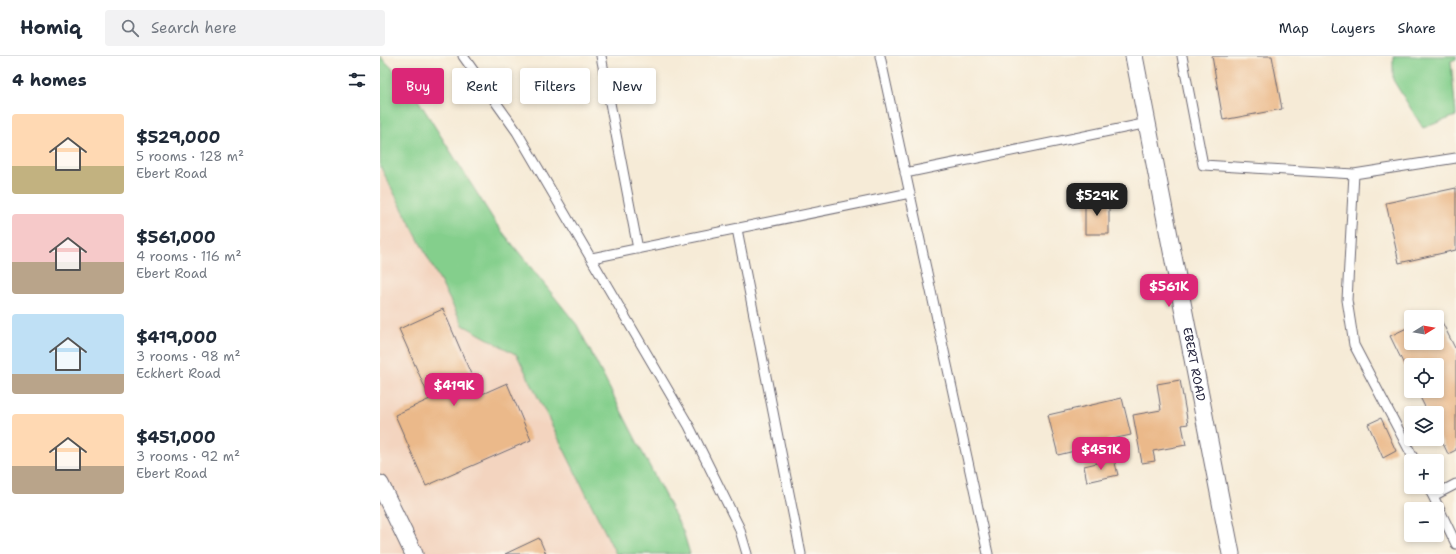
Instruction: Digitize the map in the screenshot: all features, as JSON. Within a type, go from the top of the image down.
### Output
[{"type":"street","name":"EBERT ROAD","points":[[1134,56],[1231,554]]},
{"type":"street","points":[[380,484],[414,554]]},
{"type":"lane","points":[[463,56],[517,132],[689,426],[739,527],[747,554]]},
{"type":"lane","points":[[601,56],[638,249]]},
{"type":"lane","points":[[880,56],[988,554]]},
{"type":"lane","points":[[1182,56],[1203,165],[1354,174],[1456,158]]},
{"type":"lane","points":[[905,172],[1148,123]]},
{"type":"lane","points":[[1354,174],[1346,300],[1354,345],[1411,454]]},
{"type":"lane","points":[[592,258],[910,193]]},
{"type":"lane","points":[[737,229],[801,554]]},
{"type":"lane","points":[[1456,484],[1433,496],[1456,544]]},
{"type":"shaded area","points":[[380,166],[463,325],[517,355],[616,554],[380,554]]},
{"type":"green space","points":[[380,56],[392,68],[392,104],[421,104],[497,225],[577,325],[683,531],[690,554],[616,554],[517,355],[463,325],[380,166]]},
{"type":"green space","points":[[1393,56],[1456,56],[1456,59],[1451,61],[1456,116],[1423,128],[1393,80]]},
{"type":"building","points":[[1212,56],[1272,56],[1282,109],[1223,120]]},
{"type":"building","points":[[1456,188],[1456,250],[1399,263],[1386,203]]},
{"type":"building","points":[[1085,200],[1109,200],[1109,234],[1085,234]]},
{"type":"building","points":[[443,309],[480,395],[507,383],[531,440],[426,486],[395,415],[430,399],[399,329]]},
{"type":"building","points":[[1444,326],[1456,350],[1456,450],[1448,454],[1444,446],[1444,406],[1424,406],[1420,398],[1444,398],[1444,358],[1404,358],[1404,365],[1390,336],[1404,329],[1404,350],[1444,350]]},
{"type":"building","points":[[1180,380],[1188,424],[1182,425],[1186,445],[1153,451],[1155,461],[1142,463],[1133,415],[1161,410],[1157,384]]},
{"type":"building","points":[[1122,398],[1131,435],[1094,443],[1095,446],[1058,455],[1048,415]]},
{"type":"building","points":[[1381,418],[1396,451],[1383,458],[1368,424]]},
{"type":"building","points":[[1114,459],[1118,475],[1087,482],[1084,466]]},
{"type":"building","points":[[539,538],[546,554],[505,554]]}]
